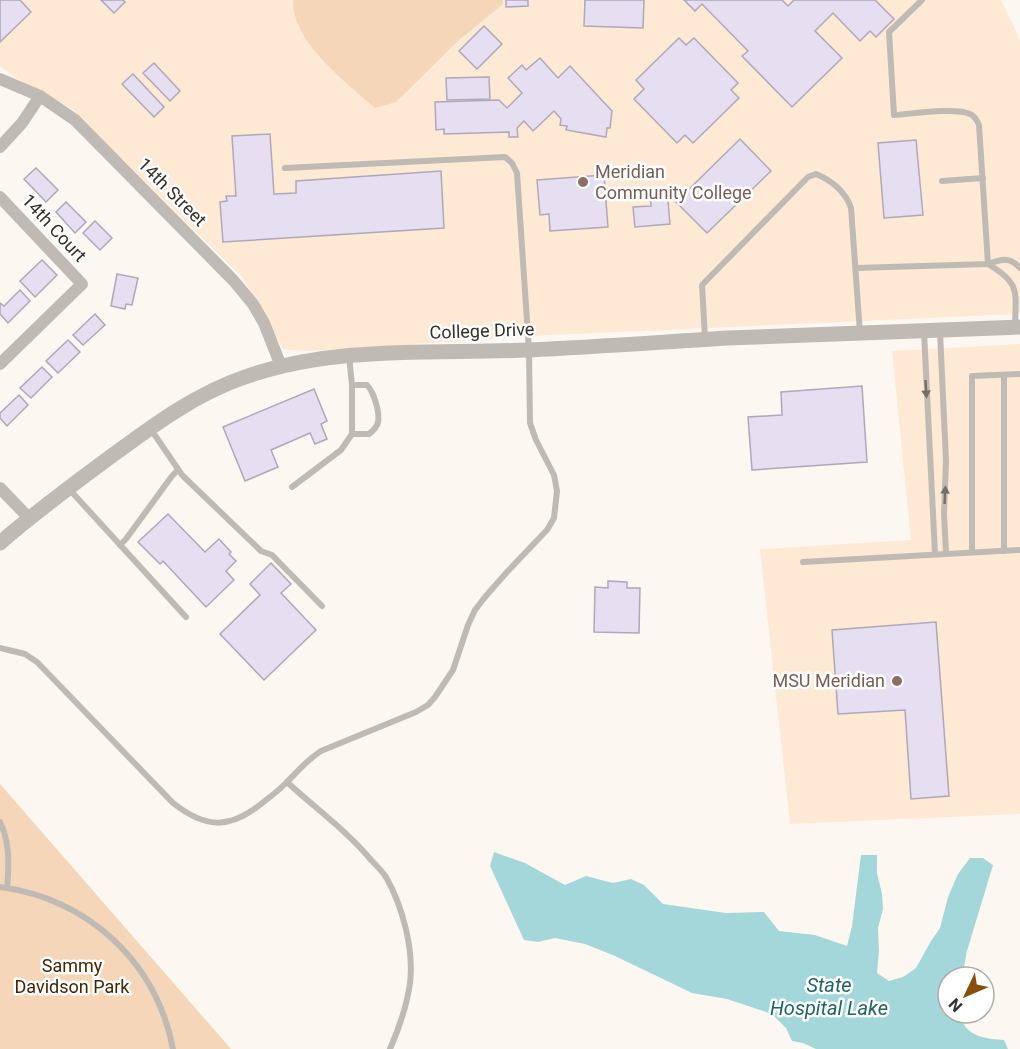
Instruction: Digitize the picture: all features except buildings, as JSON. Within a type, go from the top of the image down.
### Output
[{"type":"street","name":"14th Street","points":[[0,79],[40,96],[75,120],[233,280],[253,304],[264,323],[281,366]]},
{"type":"street","points":[[0,147],[22,123],[40,96]]},
{"type":"street","name":"14th Court","points":[[0,197],[82,284],[0,364]]},
{"type":"street","name":"College Drive","points":[[0,543],[29,518],[149,428],[207,392],[244,377],[316,358],[1018,327]]},
{"type":"street","points":[[0,489],[29,518]]},
{"type":"lane","points":[[922,0],[889,32],[894,115],[959,111],[969,113],[976,118],[979,125],[988,264]]},
{"type":"lane","points":[[0,648],[25,654],[37,662],[173,802],[195,818],[218,824],[243,816],[255,809],[321,751],[396,721],[428,705],[453,670],[475,610],[547,530],[554,518],[557,491],[554,475],[530,423],[529,350],[517,173],[512,163],[504,157],[285,168]]},
{"type":"lane","points":[[705,340],[702,285],[808,177],[816,174],[825,177],[841,191],[852,208],[860,333]]},
{"type":"lane","points":[[942,181],[982,178]]},
{"type":"lane","points":[[856,268],[988,264],[1008,259],[1020,268]]},
{"type":"lane","points":[[988,264],[1004,273],[1014,286],[1018,327]]},
{"type":"lane","points":[[940,330],[946,461],[944,514],[946,553]]},
{"type":"lane","points":[[924,331],[934,554]]},
{"type":"lane","points":[[292,487],[341,450],[352,434],[352,385],[349,355]]},
{"type":"lane","points":[[972,552],[972,376],[1020,374]]},
{"type":"lane","points":[[1004,375],[1004,551]]},
{"type":"lane","points":[[352,385],[367,385],[373,391],[379,420],[375,429],[369,434],[352,434]]},
{"type":"lane","points":[[149,428],[178,470],[261,551],[272,555],[322,606]]},
{"type":"lane","points":[[120,544],[178,470]]},
{"type":"lane","points":[[69,488],[186,617]]},
{"type":"lane","points":[[803,562],[1020,550]]},
{"type":"lane","points":[[287,782],[365,853],[385,876],[401,912],[410,950],[410,983],[401,1023],[390,1049]]},
{"type":"lane","points":[[0,822],[6,834],[9,870],[3,888],[45,897],[68,907],[108,934],[140,969],[153,990],[171,1035],[173,1049]]},
{"type":"shaded area","name":"Meridian Community College","points":[[0,0],[1001,0],[1020,40],[1020,314],[550,335],[308,351],[283,349],[243,278],[72,109],[16,78],[0,66]]},
{"type":"shaded area","name":"MSU Meridian","points":[[1020,344],[1020,814],[790,824],[760,549],[911,540],[892,351]]},
{"type":"green space","points":[[293,0],[503,0],[503,4],[459,40],[396,102],[375,108],[336,73],[311,46],[295,16]]},
{"type":"green space","name":"Sammy Davidson Park","points":[[0,784],[231,1049],[0,1049]]},
{"type":"water","name":"State Hospital Lake","points":[[494,852],[525,863],[565,885],[586,876],[613,883],[631,879],[644,885],[663,904],[726,913],[764,912],[779,931],[815,935],[847,946],[852,926],[861,855],[877,855],[877,873],[883,909],[878,928],[877,973],[889,981],[903,977],[916,968],[940,928],[948,897],[958,874],[970,858],[983,858],[993,865],[964,965],[936,965],[936,1025],[964,1025],[976,1035],[1004,1040],[1008,1049],[816,1049],[792,1041],[786,1028],[772,1014],[727,999],[692,993],[585,944],[555,938],[538,942],[524,940],[490,866]]},
{"type":"place","name":"Meridian Community College","points":[[583,182]]},
{"type":"place","name":"MSU Meridian","points":[[897,681]]}]
